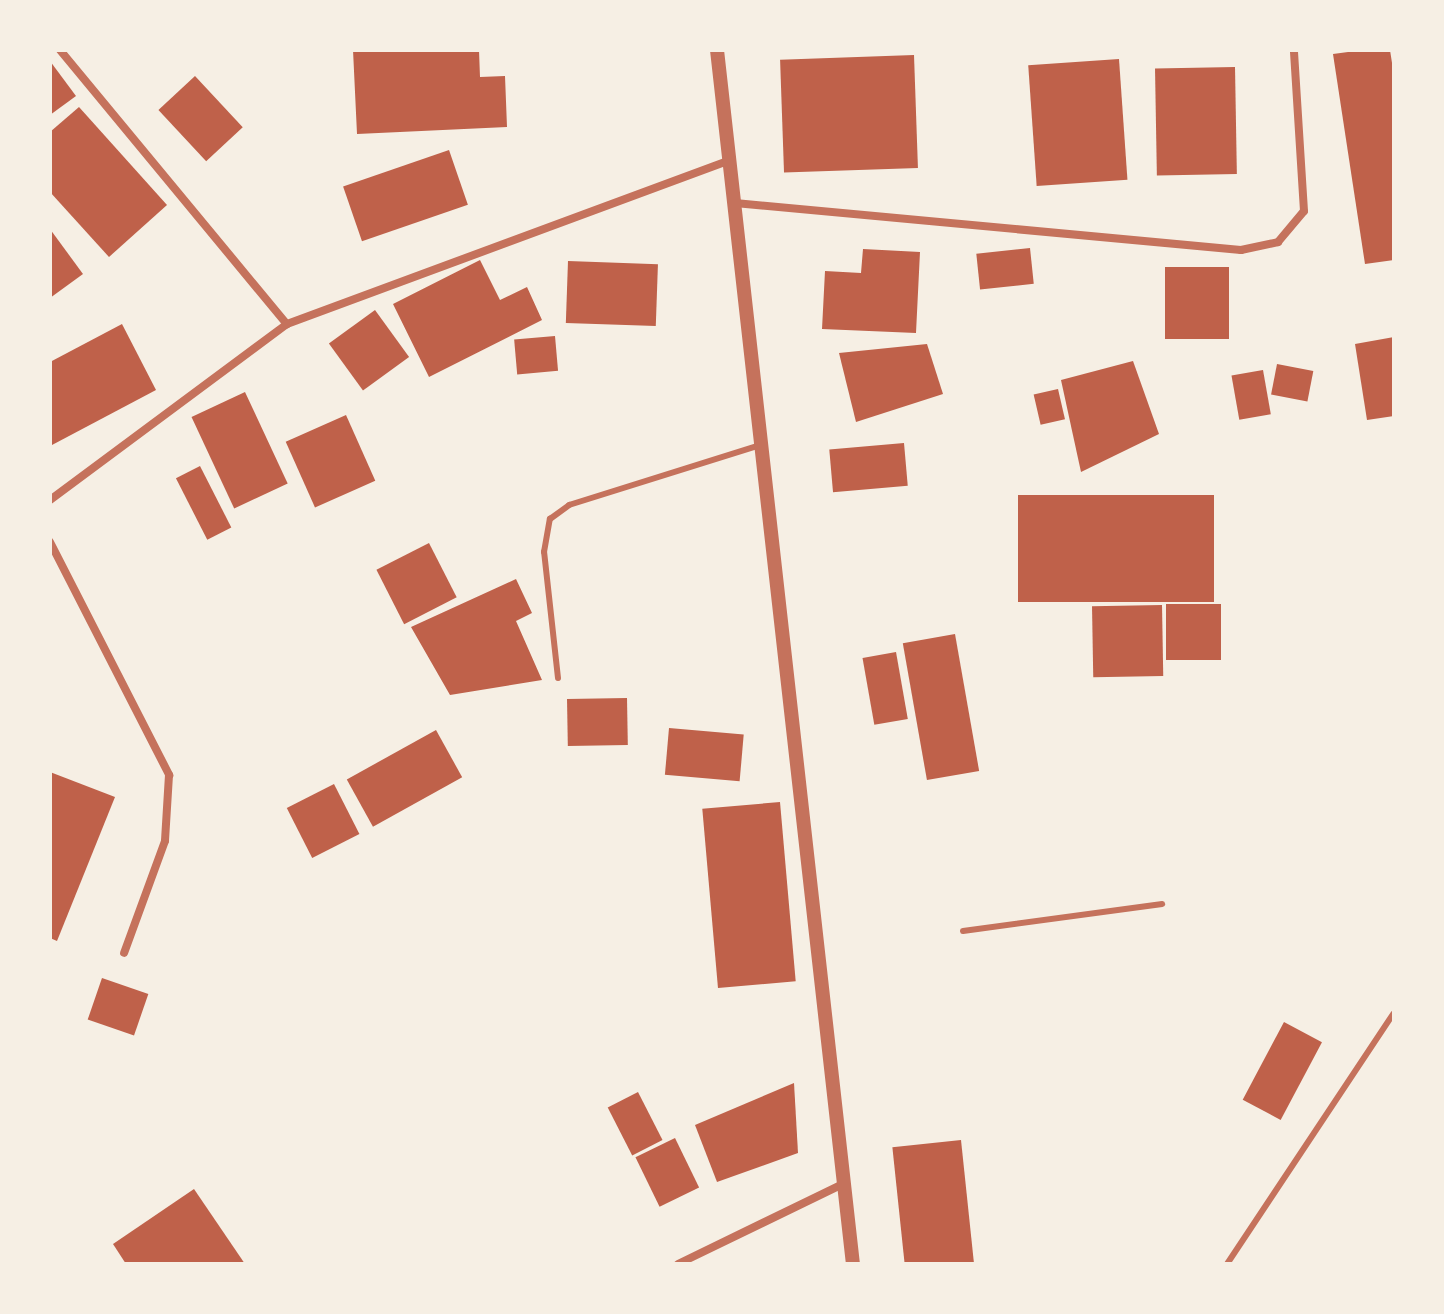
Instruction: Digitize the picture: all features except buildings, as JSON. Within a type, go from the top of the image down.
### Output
[{"type":"street","points":[[60,50],[287,324]]},
{"type":"street","points":[[717,50],[853,1264]]},
{"type":"street","points":[[735,203],[1241,250],[1278,242],[1304,211],[1294,50]]},
{"type":"street","points":[[50,500],[287,324],[731,159]]},
{"type":"street","points":[[50,542],[169,775],[165,841],[124,953]]},
{"type":"street","points":[[678,1264],[843,1184]]},
{"type":"lane","points":[[558,678],[544,552],[550,519],[569,505],[761,445]]},
{"type":"lane","points":[[963,931],[1162,904]]},
{"type":"lane","points":[[1227,1264],[1394,1013]]}]
